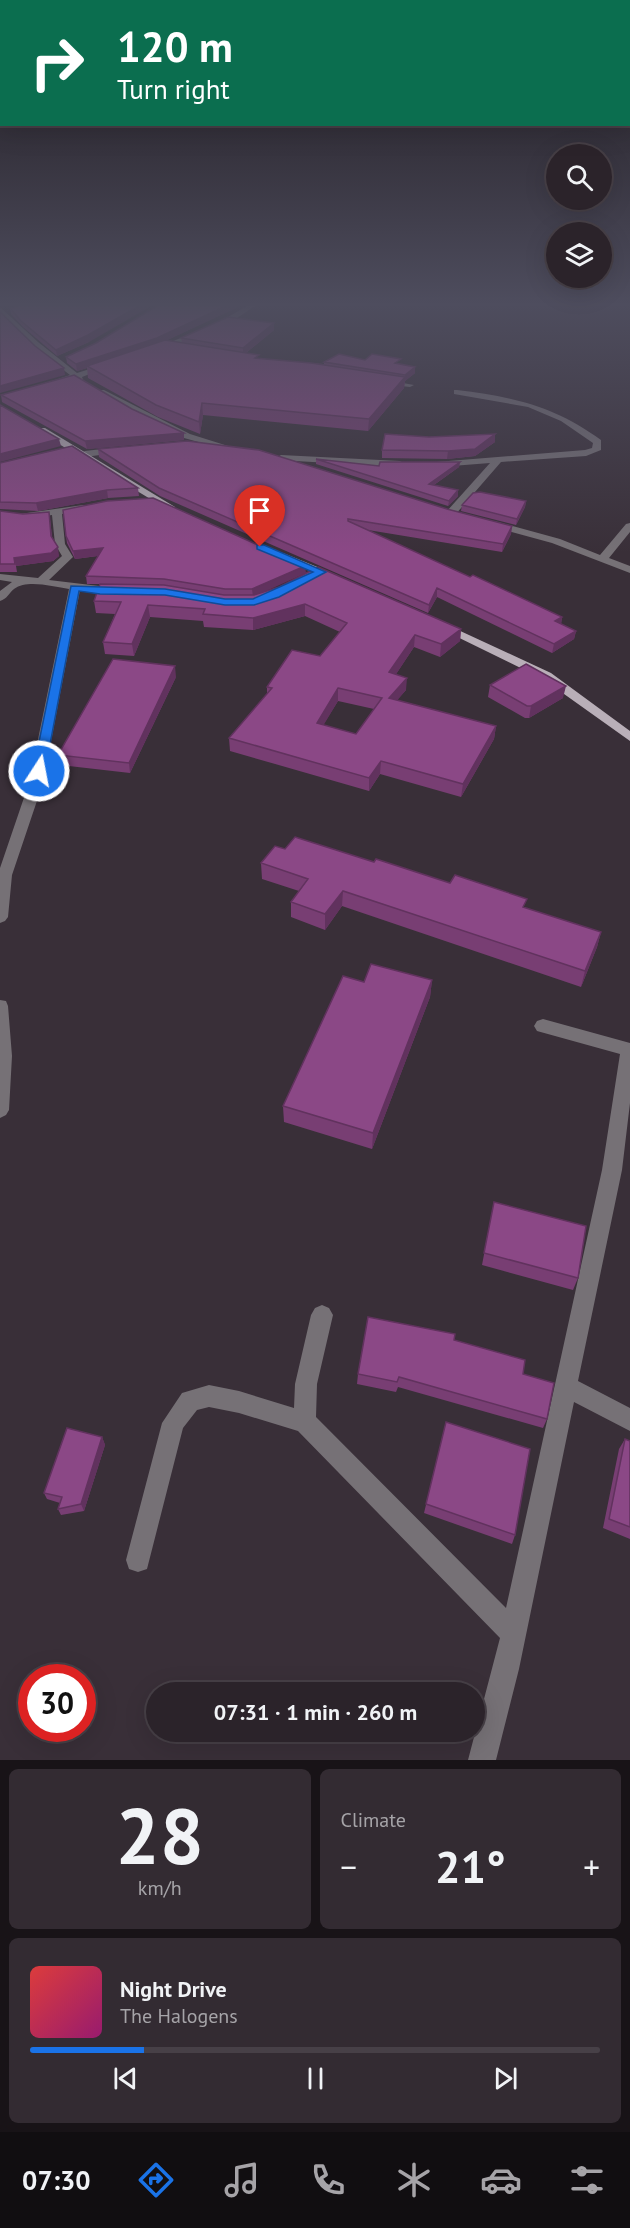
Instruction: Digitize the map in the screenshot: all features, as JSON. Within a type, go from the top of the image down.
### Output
[{"type":"main road","points":[[28,422],[80,451],[156,500],[177,510]]},
{"type":"main road","points":[[270,551],[342,581]]},
{"type":"main road","points":[[428,619],[492,647],[547,676],[630,737]]},
{"type":"street","points":[[93,388],[187,436],[230,447],[177,444]]},
{"type":"street","points":[[429,464],[498,461],[586,453],[596,450],[598,442],[556,415],[530,403],[457,392]]},
{"type":"street","points":[[54,453],[132,448]]},
{"type":"street","points":[[323,471],[277,457],[411,464]]},
{"type":"street","points":[[451,513],[498,461]]},
{"type":"street","points":[[135,501],[156,500]]},
{"type":"street","points":[[0,514],[13,518],[92,506]]},
{"type":"street","points":[[440,510],[462,516]]},
{"type":"street","points":[[39,583],[68,557],[60,544],[57,513]]},
{"type":"street","points":[[484,522],[556,541],[630,570]]},
{"type":"street","points":[[602,559],[630,526]]},
{"type":"street","points":[[302,581],[321,572]]},
{"type":"street","points":[[0,577],[75,588],[132,592]]},
{"type":"street","points":[[0,598],[10,587],[22,580]]},
{"type":"street","points":[[0,917],[5,875],[36,783],[75,588]]},
{"type":"street","points":[[0,1006],[3,1056],[0,1110]]},
{"type":"street","points":[[543,1026],[630,1050]]},
{"type":"street","points":[[482,1760],[513,1633],[612,1170],[627,1058],[630,1058]]},
{"type":"street","points":[[305,1422],[306,1384],[322,1315]]},
{"type":"street","points":[[566,1386],[630,1420]]},
{"type":"street","points":[[138,1560],[174,1423],[190,1401],[209,1396],[239,1402],[305,1422],[331,1451],[513,1633]]},
{"type":"building","points":[[26,388],[96,388],[132,409],[184,433],[85,441],[1,395]]},
{"type":"building","points":[[126,388],[395,388],[369,419],[202,403],[199,422],[156,405]]},
{"type":"building","points":[[0,405],[59,439],[0,454]]},
{"type":"building","points":[[385,434],[429,437],[495,434],[475,449],[448,451],[382,450]]},
{"type":"building","points":[[187,441],[259,450],[447,509],[512,526],[503,544],[348,519],[348,521],[470,577],[473,575],[562,617],[555,621],[576,631],[554,644],[437,588],[429,605],[159,488],[98,449]]},
{"type":"building","points":[[72,446],[138,488],[107,490],[36,503],[0,502],[0,463]]},
{"type":"building","points":[[316,459],[379,466],[380,462],[460,462],[429,484],[458,490],[449,501]]},
{"type":"building","points":[[480,492],[526,501],[517,519],[462,505],[473,493]]},
{"type":"building","points":[[153,498],[305,566],[252,589],[225,589],[164,579],[86,576],[103,548],[73,551],[66,536],[63,510],[107,501]]},
{"type":"building","points":[[0,511],[23,514],[49,512],[51,536],[58,547],[51,553],[14,558],[15,564],[0,564]]},
{"type":"building","points":[[318,567],[461,629],[441,644],[415,635],[389,672],[407,678],[389,698],[496,726],[463,784],[381,761],[369,778],[229,738],[272,688],[267,687],[292,650],[320,656],[347,623],[305,604],[253,618],[203,614],[205,609],[148,605],[132,644],[103,642],[121,602],[94,601],[100,584],[164,585],[224,595],[254,595],[279,587]],"holes":[[[338,688],[382,698],[356,734],[317,723]]]},
{"type":"building","points":[[113,659],[175,666],[129,763],[58,755]]},
{"type":"building","points":[[526,664],[566,686],[531,706],[527,706],[490,685]]},
{"type":"building","points":[[295,837],[374,862],[376,859],[450,883],[455,875],[527,899],[523,907],[601,932],[585,971],[343,891],[325,914],[291,902],[308,879],[261,863],[275,846],[285,849]]},
{"type":"building","points":[[371,964],[432,980],[373,1133],[283,1106],[343,976],[364,982]]},
{"type":"building","points":[[494,1202],[586,1226],[578,1278],[484,1253]]},
{"type":"building","points":[[368,1317],[455,1334],[454,1340],[525,1360],[523,1374],[554,1383],[547,1419],[399,1377],[397,1382],[358,1374]]},
{"type":"building","points":[[446,1422],[530,1449],[515,1535],[426,1504]]},
{"type":"building","points":[[67,1428],[102,1437],[81,1504],[58,1509],[62,1497],[44,1493]]},
{"type":"building","points":[[625,1439],[630,1441],[630,1527],[609,1519]]},
{"type":"route","points":[[39,771],[75,588],[100,591],[165,592],[225,602],[254,602],[275,595],[321,572],[260,547]]}]
